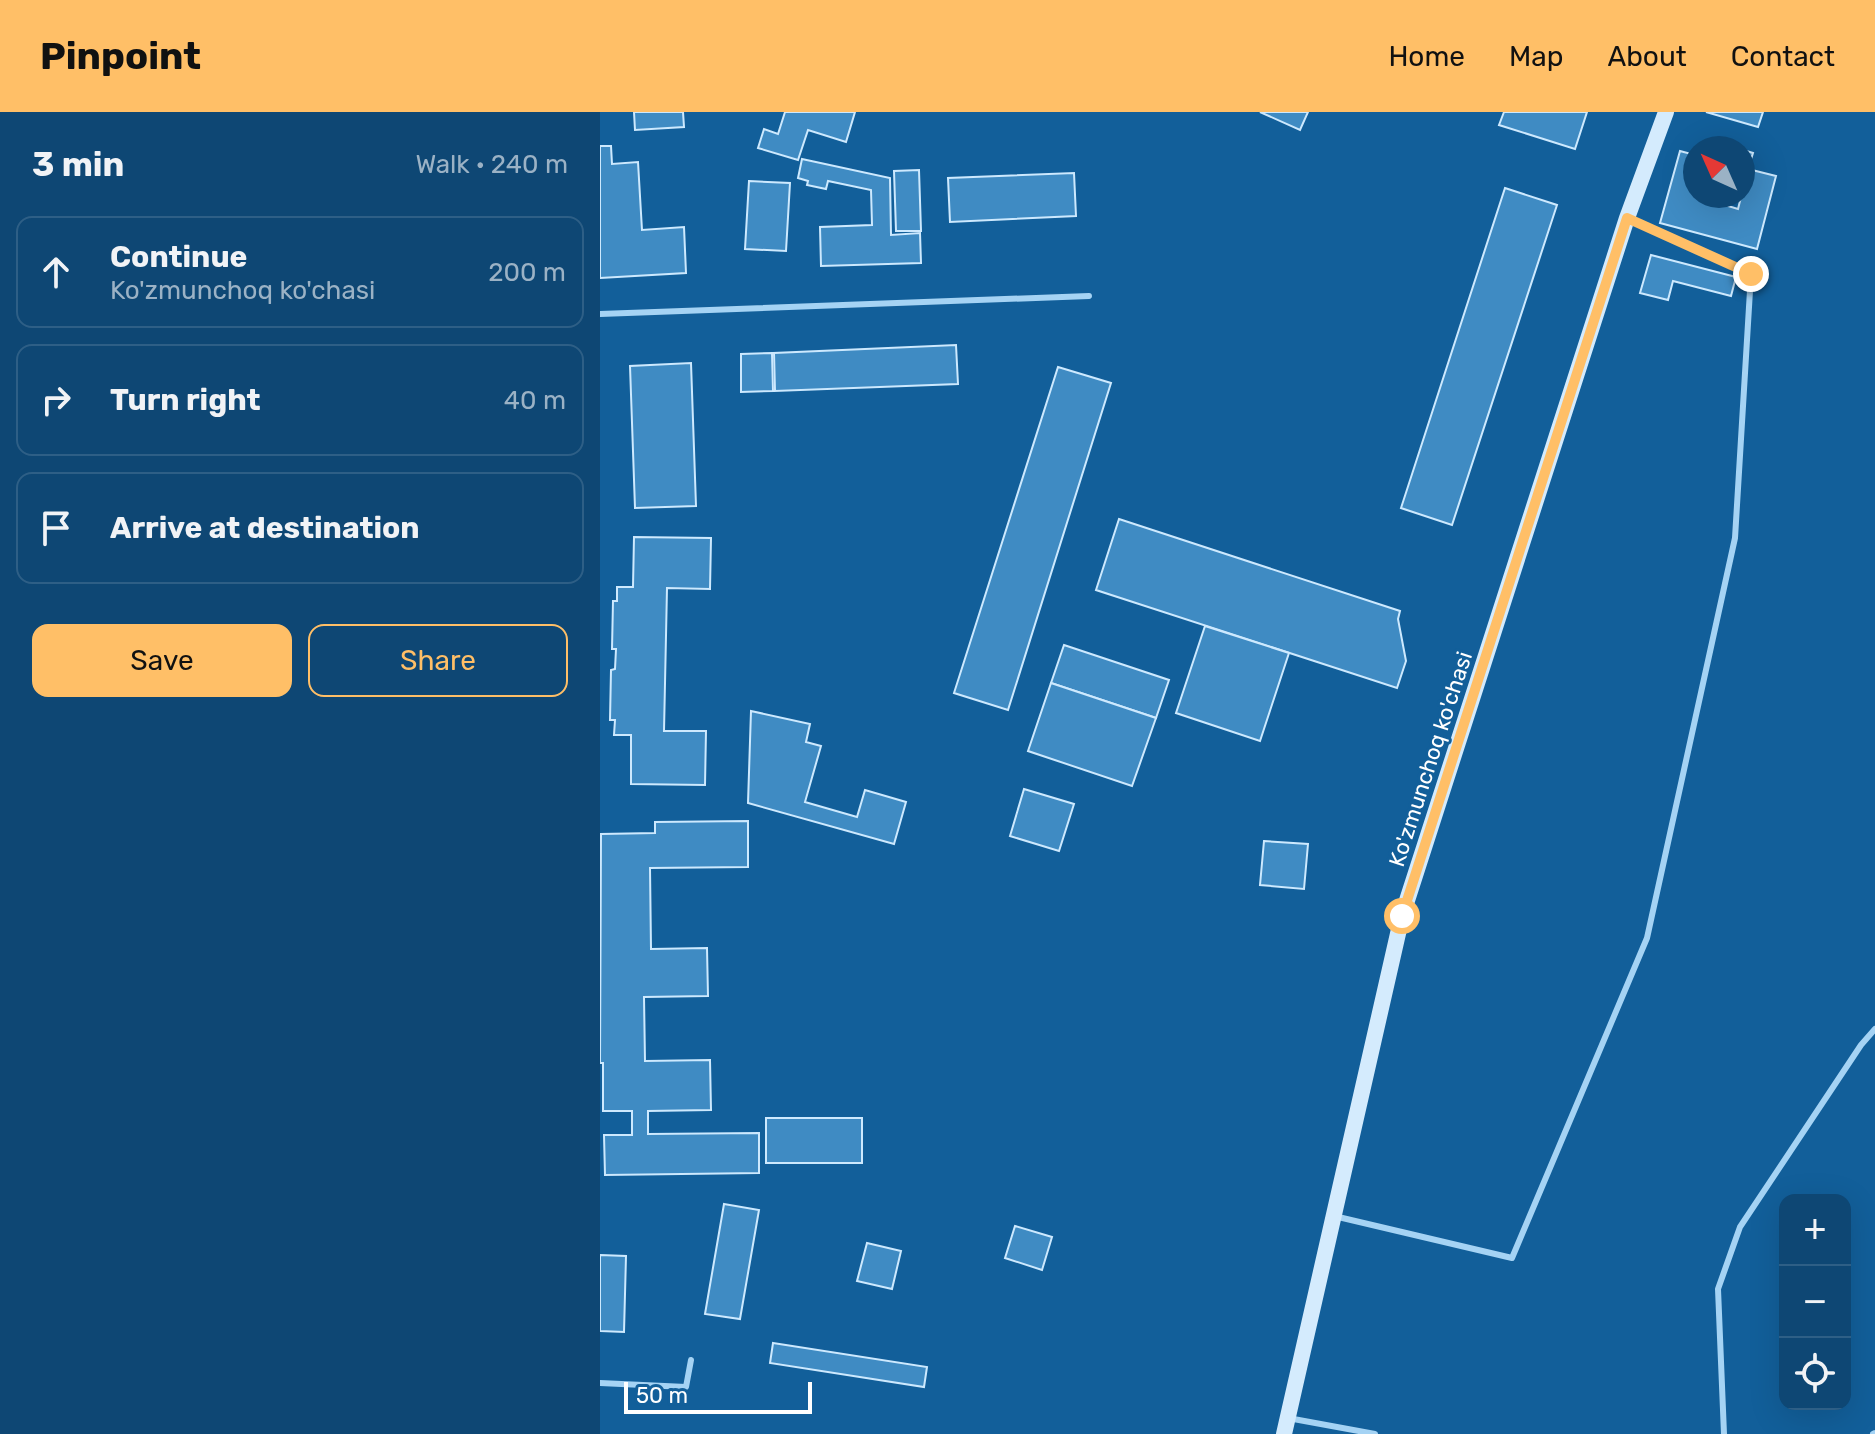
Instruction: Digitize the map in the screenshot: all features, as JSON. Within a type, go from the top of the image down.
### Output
[{"type":"street","name":"Ko'zmunchoq ko'chasi","points":[[1286,1426],[1402,916],[1627,218],[1666,112]]},
{"type":"lane","points":[[1334,1216],[1512,1258],[1647,938],[1735,538],[1751,274],[1627,218]]},
{"type":"lane","points":[[600,314],[1089,296]]},
{"type":"lane","points":[[1724,1434],[1718,1289],[1740,1227],[1861,1045],[1875,1029]]},
{"type":"lane","points":[[600,1383],[686,1387],[691,1360]]},
{"type":"lane","points":[[1286,1426],[1375,1434]]},
{"type":"building","points":[[634,112],[683,112],[684,127],[635,130]]},
{"type":"building","points":[[785,112],[855,112],[846,142],[808,130],[798,160],[758,148],[764,129],[778,134]]},
{"type":"building","points":[[1260,112],[1308,112],[1300,130]]},
{"type":"building","points":[[1504,112],[1587,112],[1575,149],[1499,125]]},
{"type":"building","points":[[1706,112],[1763,112],[1758,127]]},
{"type":"building","points":[[600,146],[611,146],[612,164],[638,162],[642,230],[684,227],[686,273],[600,278]]},
{"type":"building","points":[[1680,151],[1683,152],[1683,208],[1755,208],[1755,171],[1776,176],[1757,249],[1660,223]]},
{"type":"building","points":[[802,159],[890,178],[891,235],[920,233],[921,263],[821,266],[820,227],[872,225],[871,190],[828,181],[826,189],[807,185],[808,181],[798,178]]},
{"type":"building","points":[[919,170],[921,231],[896,231],[894,171]]},
{"type":"building","points":[[1074,173],[1076,216],[950,222],[948,178]]},
{"type":"building","points":[[749,181],[790,183],[786,251],[745,249]]},
{"type":"building","points":[[1505,188],[1557,205],[1452,525],[1401,508]]},
{"type":"building","points":[[1651,255],[1736,277],[1731,296],[1673,281],[1668,300],[1640,293]]},
{"type":"building","points":[[956,345],[958,384],[775,391],[774,353]]},
{"type":"building","points":[[772,353],[773,391],[741,392],[741,354]]},
{"type":"building","points":[[691,363],[696,506],[635,508],[630,366]]},
{"type":"building","points":[[1058,367],[1111,383],[1008,710],[954,693]]},
{"type":"building","points":[[1119,519],[1400,611],[1398,619],[1406,661],[1397,688],[1096,590]]},
{"type":"building","points":[[634,537],[711,538],[710,589],[667,588],[664,731],[706,731],[705,785],[631,784],[631,735],[614,735],[615,720],[610,720],[611,670],[615,669],[616,649],[612,649],[613,601],[617,601],[617,587],[633,587]]},
{"type":"building","points":[[1205,626],[1289,653],[1260,741],[1176,713]]},
{"type":"building","points":[[1064,645],[1169,680],[1156,718],[1051,683]]},
{"type":"building","points":[[1051,683],[1156,718],[1132,786],[1028,751]]},
{"type":"building","points":[[751,711],[810,724],[806,742],[821,746],[805,802],[857,817],[865,790],[906,802],[894,844],[748,803]]},
{"type":"building","points":[[1024,789],[1074,804],[1059,851],[1010,836]]},
{"type":"building","points":[[748,821],[748,867],[650,868],[651,949],[707,948],[708,996],[644,997],[645,1061],[710,1060],[711,1110],[648,1111],[648,1134],[759,1133],[759,1173],[605,1175],[604,1135],[632,1135],[632,1111],[603,1111],[603,1063],[600,1063],[601,834],[655,833],[655,822]]},
{"type":"building","points":[[1264,841],[1308,844],[1304,889],[1260,885]]},
{"type":"building","points":[[766,1118],[862,1118],[862,1163],[766,1163]]},
{"type":"building","points":[[724,1204],[759,1210],[740,1319],[705,1314]]},
{"type":"building","points":[[1015,1226],[1052,1237],[1042,1270],[1005,1258]]},
{"type":"building","points":[[867,1243],[901,1251],[892,1289],[857,1281]]},
{"type":"building","points":[[600,1255],[626,1256],[624,1332],[600,1331]]},
{"type":"building","points":[[773,1343],[927,1367],[924,1387],[770,1363]]},
{"type":"route","points":[[1402,916],[1627,218],[1751,274]]}]
